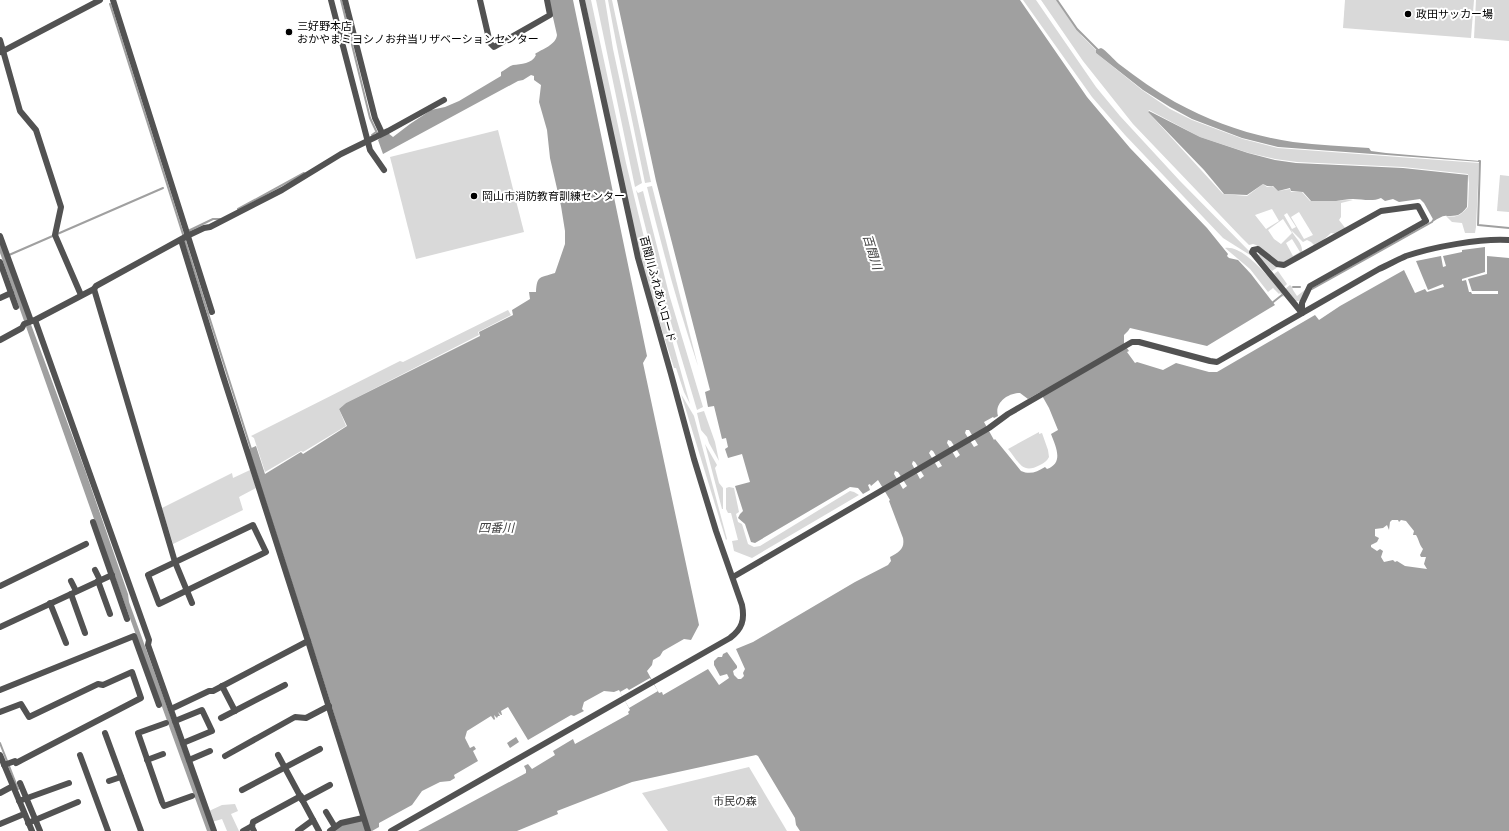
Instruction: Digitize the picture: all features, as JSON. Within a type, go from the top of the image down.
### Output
[{"type":"street","points":[[2,52],[100,0]]},
{"type":"street","points":[[113,0],[184,238],[363,819],[368,831]]},
{"type":"street","points":[[331,0],[370,150],[384,170]]},
{"type":"street","points":[[345,0],[380,135]]},
{"type":"street","points":[[480,0],[490,43],[494,47],[550,15],[546,0]]},
{"type":"street","name":"百間川ふれあいロード","points":[[391,831],[730,638],[740,629],[743,620],[743,610],[733,577],[716,531],[694,459],[638,258],[582,0]]},
{"type":"street","points":[[0,40],[2,52],[20,111],[36,130],[61,207],[55,235],[81,295]]},
{"type":"street","points":[[0,340],[184,238],[230,218],[282,190],[341,154],[380,135],[444,100]]},
{"type":"street","points":[[1418,206],[1426,221],[1310,286],[1302,302],[1302,313],[1252,252],[1252,250],[1258,249],[1277,264],[1284,265],[1381,211],[1418,206]]},
{"type":"street","points":[[0,236],[30,322],[149,640],[148,644],[214,831]]},
{"type":"street","points":[[733,577],[883,488],[989,428],[1002,418],[1132,342],[1139,342],[1218,362],[1378,270],[1404,257],[1418,252],[1486,240],[1509,240]]},
{"type":"street","points":[[0,264],[16,307]]},
{"type":"street","points":[[94,289],[175,562],[192,603]]},
{"type":"street","points":[[0,298],[11,292]]},
{"type":"street","points":[[202,295],[212,312]]},
{"type":"street","points":[[93,522],[127,619]]},
{"type":"street","points":[[253,525],[266,552],[187,591],[159,604],[148,575],[253,525]]},
{"type":"street","points":[[0,586],[86,544]]},
{"type":"street","points":[[95,570],[110,614]]},
{"type":"street","points":[[0,627],[112,575]]},
{"type":"street","points":[[71,581],[85,633]]},
{"type":"street","points":[[50,603],[66,643]]},
{"type":"street","points":[[0,690],[134,636],[160,705]]},
{"type":"street","points":[[171,709],[222,686],[308,641]]},
{"type":"street","points":[[0,712],[21,704],[29,716],[98,684],[103,685],[132,672],[141,698],[16,763],[15,761],[7,764]]},
{"type":"street","points":[[222,718],[285,685]]},
{"type":"street","points":[[222,686],[235,711]]},
{"type":"street","points":[[225,756],[295,717],[306,718],[329,706]]},
{"type":"street","points":[[175,720],[202,710],[212,731],[183,743]]},
{"type":"street","points":[[166,723],[138,733],[147,760],[164,806],[192,796]]},
{"type":"street","points":[[105,733],[141,831]]},
{"type":"street","points":[[242,790],[320,749]]},
{"type":"street","points":[[189,760],[210,751]]},
{"type":"street","points":[[147,760],[163,754]]},
{"type":"street","points":[[0,755],[7,764],[13,786],[23,800],[32,822],[32,831]]},
{"type":"street","points":[[278,755],[319,831]]},
{"type":"street","points":[[80,756],[108,831]]},
{"type":"street","points":[[109,781],[121,777]]},
{"type":"street","points":[[20,783],[24,814],[40,831]]},
{"type":"street","points":[[23,800],[69,783]]},
{"type":"street","points":[[243,831],[253,828],[253,822],[330,785]]},
{"type":"street","points":[[0,793],[13,786]]},
{"type":"street","points":[[32,822],[78,802]]},
{"type":"street","points":[[326,812],[333,829],[341,823],[363,819]]},
{"type":"street","points":[[0,824],[24,814]]},
{"type":"street","points":[[298,831],[313,820]]},
{"type":"green space","points":[[585,0],[591,0],[626,163],[649,258],[690,404],[684,392],[676,368],[674,368],[649,289],[633,231]]},
{"type":"green space","points":[[596,0],[605,0],[613,49],[642,183],[635,187]]},
{"type":"green space","points":[[608,0],[612,0],[651,182],[645,183]]},
{"type":"green space","points":[[1023,0],[1036,0],[1096,87],[1120,116],[1180,181],[1253,255],[1250,255],[1223,238],[1125,135],[1092,97]]},
{"type":"green space","points":[[1041,0],[1056,0],[1082,36],[1096,50],[1096,53],[1142,90],[1170,109],[1192,120],[1243,139],[1278,148],[1479,163],[1475,233],[1465,233],[1462,223],[1452,222],[1446,216],[1453,217],[1458,215],[1468,207],[1468,174],[1403,167],[1297,162],[1275,159],[1249,153],[1200,137],[1149,110],[1148,112],[1223,194],[1247,196],[1263,184],[1267,187],[1272,186],[1278,191],[1290,189],[1291,192],[1302,192],[1310,201],[1353,200],[1341,203],[1341,217],[1339,220],[1346,229],[1337,234],[1331,233],[1315,246],[1307,240],[1303,242],[1291,230],[1300,243],[1302,252],[1282,263],[1279,263],[1256,245],[1249,245],[1241,237],[1133,124],[1083,61]],"holes":[[[1272,209],[1279,221],[1266,229],[1255,215]],[[1299,212],[1313,235],[1304,239],[1291,217]],[[1287,213],[1296,227],[1292,229],[1284,215]],[[1283,219],[1292,233],[1281,244],[1274,239],[1268,230]],[[1292,239],[1300,252],[1293,256],[1286,243]]]},
{"type":"green space","name":"政田サッカー場","points":[[1345,0],[1474,0],[1471,38],[1343,28]]},
{"type":"green space","points":[[1476,0],[1509,0],[1509,41],[1474,38]]},
{"type":"green space","points":[[498,130],[524,232],[416,259],[390,157]]},
{"type":"green space","points":[[1500,175],[1509,176],[1509,212],[1497,211]]},
{"type":"green space","points":[[652,186],[698,366],[664,255],[647,187]]},
{"type":"green space","points":[[636,190],[638,193],[643,191],[669,294],[703,407],[697,410],[663,296]]},
{"type":"green space","points":[[1225,248],[1241,252],[1250,258],[1266,274],[1284,296],[1283,297],[1273,288],[1268,292],[1250,269]]},
{"type":"green space","points":[[1261,253],[1278,267],[1272,271],[1258,255]]},
{"type":"green space","points":[[1278,271],[1287,284],[1284,287],[1274,274]]},
{"type":"green space","points":[[1290,285],[1297,296],[1306,289],[1300,301],[1295,301],[1285,289]]},
{"type":"green space","points":[[508,310],[511,315],[478,332],[479,335],[346,403],[339,409],[346,426],[303,452],[301,451],[265,472],[254,438],[251,436],[400,361],[403,362]]},
{"type":"green space","points":[[681,394],[694,416],[727,539],[726,540]]},
{"type":"green space","points":[[704,411],[715,442],[719,461],[707,437],[701,430],[697,413]]},
{"type":"green space","points":[[1039,432],[1039,434],[1042,433],[1049,457],[1044,463],[1034,468],[1025,468],[1021,466],[1008,449]]},
{"type":"green space","points":[[705,444],[717,465],[715,468],[719,483],[723,488],[723,509],[722,509]]},
{"type":"green space","points":[[250,470],[256,488],[239,497],[243,510],[173,544],[162,508],[232,473],[233,478]]},
{"type":"green space","points":[[726,488],[734,488],[739,512],[736,514],[738,522],[742,524],[748,544],[754,547],[760,546],[850,491],[859,495],[752,558],[734,551],[732,541],[738,540],[731,513],[728,513],[726,509]]},
{"type":"green space","name":"市民の森","points":[[749,767],[787,831],[668,831],[642,793]]},
{"type":"green space","points":[[235,804],[238,811],[231,814],[239,831],[227,831],[222,819],[212,822],[209,811],[222,805]]},
{"type":"water","points":[[549,0],[573,0],[647,356],[643,363],[699,625],[691,640],[684,639],[663,651],[660,656],[653,660],[652,665],[647,671],[659,693],[662,692],[663,695],[708,669],[719,685],[729,678],[727,674],[720,676],[714,665],[714,661],[718,657],[722,657],[723,654],[727,652],[737,666],[737,668],[733,671],[734,675],[738,679],[741,679],[744,676],[743,673],[745,669],[736,649],[753,642],[855,582],[888,565],[891,561],[890,557],[901,550],[903,538],[889,501],[890,500],[878,480],[871,486],[870,484],[868,485],[870,490],[863,494],[858,488],[850,487],[755,543],[751,542],[745,524],[738,518],[743,511],[735,486],[750,482],[742,454],[728,458],[725,449],[728,447],[726,438],[722,439],[714,406],[708,407],[705,392],[710,390],[656,181],[617,0],[1020,0],[1087,97],[1130,148],[1207,228],[1228,254],[1227,256],[1238,260],[1251,274],[1275,305],[1207,346],[1130,328],[1124,335],[1124,344],[1129,351],[1127,352],[1135,363],[1137,362],[1163,370],[1176,363],[1209,372],[1217,372],[1315,315],[1319,320],[1340,306],[1404,270],[1415,293],[1425,289],[1427,292],[1444,287],[1443,284],[1428,290],[1416,261],[1441,256],[1443,267],[1446,266],[1443,256],[1462,252],[1462,250],[1485,247],[1485,272],[1462,279],[1462,281],[1466,280],[1469,292],[1472,294],[1498,294],[1498,291],[1472,291],[1468,279],[1487,274],[1487,256],[1509,258],[1509,831],[800,831],[796,825],[795,818],[756,755],[632,782],[557,811],[558,814],[517,831],[418,831],[526,773],[524,766],[528,764],[532,769],[555,755],[553,751],[573,739],[575,744],[629,714],[628,712],[630,710],[619,690],[614,692],[604,691],[584,702],[582,709],[584,711],[574,716],[571,715],[528,740],[508,707],[501,711],[502,715],[498,712],[500,716],[497,718],[494,715],[494,720],[491,716],[467,731],[465,738],[470,748],[474,746],[476,749],[473,751],[478,761],[454,775],[455,778],[450,781],[440,782],[422,791],[412,805],[379,823],[379,827],[372,831],[333,831],[343,824],[366,819],[331,704],[249,449],[256,446],[265,474],[301,452],[303,454],[347,426],[339,409],[346,403],[480,336],[479,332],[513,315],[512,310],[530,299],[529,292],[536,292],[537,283],[540,278],[555,273],[565,244],[565,231],[550,158],[547,130],[539,102],[541,85],[534,80],[534,76],[531,75],[518,81],[383,154],[378,140],[388,133],[393,137],[431,110],[445,107],[459,101],[501,76],[501,72],[510,66],[529,62],[534,58],[536,55],[535,54],[551,44],[557,35]],"holes":[[[1040,392],[1049,408],[1058,430],[1051,434],[1057,454],[1056,463],[1047,469],[1045,467],[1036,472],[1030,473],[1021,471],[995,439],[994,440],[984,422],[998,416],[998,407],[1007,397],[1015,393],[1020,393],[1028,399]],[[966,430],[969,430],[978,445],[974,447],[965,433]],[[948,440],[951,441],[960,455],[956,458],[947,443]],[[931,450],[942,466],[938,468],[929,453]],[[913,461],[924,476],[920,479],[912,464]],[[895,471],[898,472],[907,486],[903,489],[894,474]],[[1392,520],[1398,520],[1399,522],[1401,520],[1406,521],[1414,531],[1413,535],[1416,535],[1423,549],[1420,555],[1421,557],[1426,557],[1424,564],[1427,569],[1405,566],[1393,560],[1384,562],[1381,557],[1383,551],[1380,549],[1377,551],[1371,547],[1371,545],[1377,542],[1379,538],[1375,536],[1375,529],[1383,528],[1387,525],[1389,530],[1390,522]]]},
{"type":"water","points":[[1101,48],[1119,64],[1175,102],[1203,116],[1247,132],[1293,142],[1369,148],[1371,151],[1386,153],[1481,162],[1278,147],[1242,138],[1192,119],[1143,90],[1096,53],[1096,50]]},
{"type":"water","points":[[1149,111],[1200,137],[1248,153],[1275,160],[1296,163],[1403,168],[1468,175],[1467,207],[1458,215],[1440,217],[1434,221],[1424,203],[1420,199],[1399,202],[1393,199],[1385,201],[1381,198],[1371,200],[1347,199],[1336,201],[1311,201],[1303,192],[1291,191],[1290,188],[1278,191],[1273,186],[1263,184],[1247,195],[1224,194],[1204,170],[1148,112]]},
{"type":"water","points":[[0,241],[85,470],[128,594],[129,602],[212,831],[207,831],[94,519],[0,253]]},
{"type":"water","points":[[516,737],[519,742],[510,748],[507,743]]},
{"type":"pier","points":[[650,678],[658,691],[629,708],[620,692],[627,688],[629,690]]},
{"type":"waterway","points":[[341,0],[370,118],[378,135]]},
{"type":"waterway","points":[[1057,0],[1077,29],[1098,50]]},
{"type":"waterway","points":[[110,4],[251,449]]},
{"type":"waterway","points":[[372,135],[376,132]]},
{"type":"waterway","points":[[1479,161],[1478,225],[1509,228]]},
{"type":"waterway","points":[[238,209],[304,173]]},
{"type":"waterway","points":[[9,255],[163,188]]},
{"type":"waterway","points":[[188,231],[213,219],[220,219]]},
{"type":"waterway","points":[[1312,289],[1432,222],[1434,219]]},
{"type":"waterway","points":[[1293,287],[1300,287]]},
{"type":"waterway","points":[[1272,303],[1282,295]]},
{"type":"waterway","points":[[0,743],[18,789]]},
{"type":"place","name":"政田サッカー場","points":[[1408,14]]},
{"type":"place","name":"三好野本店 おかやまミヨシノお弁当リザベーションセンター","points":[[289,32]]},
{"type":"place","name":"岡山市消防教育訓練センター","points":[[474,196]]},
{"type":"water label","name":"百間川","points":[[872,252]]},
{"type":"water label","name":"四番川","points":[[496,528]]}]
